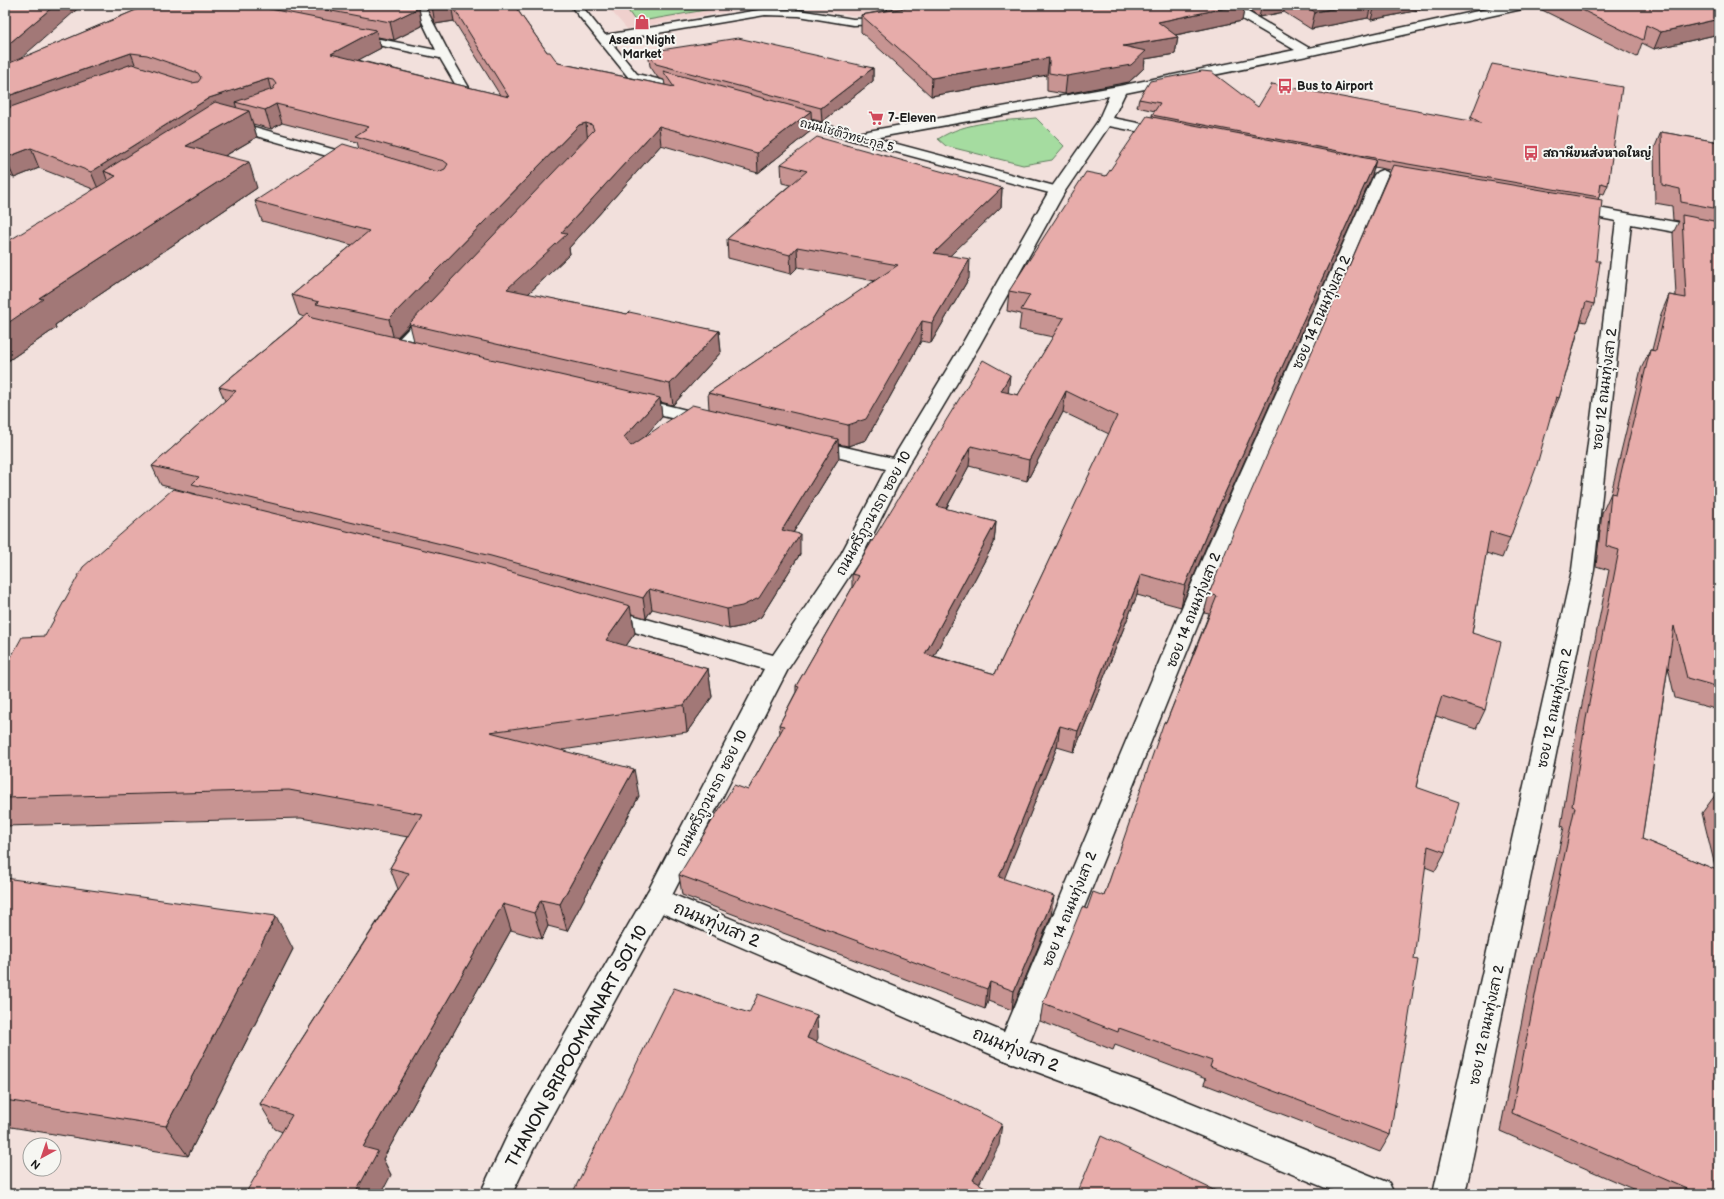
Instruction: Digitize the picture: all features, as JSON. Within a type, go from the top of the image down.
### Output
[{"type":"street","points":[[1227,5],[1308,52]]},
{"type":"street","points":[[857,138],[1119,90],[1308,52],[1487,8],[1522,5]]},
{"type":"street","name":"ถนนศรีภูวนารถ ซอย 10","points":[[657,899],[778,665],[850,558],[898,465],[970,346],[1057,191],[1106,121],[1119,90]]},
{"type":"street","points":[[243,113],[218,123],[374,165]]},
{"type":"street","points":[[1106,121],[1182,136]]},
{"type":"street","name":"ซอย 14 ถนนทุ่งเสา 2","points":[[1012,1049],[1217,550],[1382,175]]},
{"type":"street","points":[[1557,206],[1719,235]]},
{"type":"street","name":"ซอย 12 ถนนทุ่งเสา 2","points":[[1450,1194],[1583,570],[1624,217]]},
{"type":"street","points":[[400,348],[443,302]]},
{"type":"street","points":[[618,399],[727,425]]},
{"type":"street","points":[[797,442],[898,465]]},
{"type":"street","points":[[587,610],[778,665]]},
{"type":"street","name":"ถนนทุ่งเสา 2","points":[[657,899],[1012,1049],[1140,1096],[1378,1194]]},
{"type":"street","name":"THANON SRIPOOMVANART SOI 10","points":[[496,1194],[522,1139],[657,899]]},
{"type":"lane","points":[[419,5],[444,55],[465,91]]},
{"type":"lane","points":[[575,5],[633,76],[700,94]]},
{"type":"lane","points":[[602,39],[765,12],[800,13],[860,22],[899,19]]},
{"type":"lane","points":[[343,35],[444,55]]},
{"type":"lane","name":"ถนนโชติวิทยะกุล 5","points":[[775,115],[1057,191]]},
{"type":"shaded area","name":"Asean Night Market","points":[[606,5],[939,5],[857,16],[793,6],[742,9],[627,29]]},
{"type":"green space","points":[[624,5],[734,5],[636,22]]},
{"type":"green space","points":[[1036,118],[1064,146],[1052,160],[1023,165],[946,146],[938,139],[949,133],[973,125],[998,121]]},
{"type":"building","points":[[5,5],[55,5],[5,47]]},
{"type":"building","points":[[148,5],[250,5],[376,30],[331,54],[509,97],[452,5],[514,5],[547,52],[550,52],[558,63],[674,87],[663,71],[811,111],[757,153],[659,126],[561,233],[567,234],[507,289],[627,314],[629,312],[719,331],[670,384],[409,324],[594,130],[592,125],[586,123],[579,125],[389,319],[316,304],[319,302],[292,295],[369,231],[255,201],[343,144],[438,172],[445,169],[448,164],[444,161],[355,136],[369,127],[276,104],[265,110],[235,102],[273,89],[276,84],[273,80],[268,79],[209,98],[91,172],[31,148],[5,158],[5,109],[132,64],[192,83],[198,82],[201,78],[198,73],[147,55],[131,53],[5,97],[5,65]]},
{"type":"building","points":[[300,5],[417,5],[419,8],[390,22]]},
{"type":"building","points":[[902,5],[1240,5],[1158,22],[1178,37],[1123,46],[1146,51],[1131,65],[1067,76],[1049,73],[1049,58],[932,78],[861,15],[906,8]]},
{"type":"building","points":[[1303,5],[1353,5],[1315,12]]},
{"type":"building","points":[[1572,5],[1719,5],[1719,19],[1661,32],[1646,25],[1643,40]]},
{"type":"building","points":[[738,38],[873,68],[821,108],[656,64],[648,52]]},
{"type":"building","points":[[1492,64],[1622,87],[1608,185],[1601,183],[1599,197],[1385,160],[1152,115],[1160,103],[1139,99],[1150,81],[1202,71],[1212,72],[1258,107],[1272,84],[1481,123],[1471,117]]},
{"type":"building","points":[[215,102],[249,111],[186,146],[249,162],[39,298],[43,299],[5,325],[5,243],[116,176],[104,171]]},
{"type":"building","points":[[1147,116],[1376,160],[1209,528],[1185,586],[1141,574],[1078,731],[1060,726],[999,877],[1054,896],[1014,991],[990,982],[987,989],[679,875],[734,785],[748,790],[784,726],[779,725],[799,687],[796,686],[859,576],[852,574],[983,360],[1010,375],[1001,391],[1018,395],[1064,318],[1021,310],[1030,295],[1009,291],[1086,172],[1106,176]],"holes":[[[1066,391],[1117,416],[995,674],[925,654],[996,522],[937,506],[971,446],[1029,460]]]},
{"type":"building","points":[[1661,132],[1719,142],[1719,209],[1681,202],[1680,189],[1662,185]]},
{"type":"building","points":[[817,137],[1002,188],[934,253],[970,259],[932,323],[922,321],[866,419],[848,425],[708,393],[898,265],[797,247],[790,255],[727,239],[807,171],[781,164]]},
{"type":"building","points":[[1393,165],[1602,200],[1596,261],[1600,261],[1594,304],[1586,302],[1559,398],[1556,397],[1536,468],[1510,538],[1490,532],[1472,633],[1501,642],[1485,710],[1442,696],[1424,751],[1416,787],[1459,802],[1445,852],[1428,846],[1414,959],[1418,960],[1390,1135],[1210,1067],[1212,1061],[1119,1028],[1118,1032],[1043,1003],[1082,907],[1087,909],[1093,892],[1104,896],[1164,722],[1166,723],[1217,596],[1209,594],[1234,531]]},
{"type":"building","points":[[1682,215],[1719,222],[1719,687],[1687,678],[1674,626],[1642,839],[1719,871],[1719,1183],[1716,1183],[1717,1194],[1699,1194],[1512,1113],[1544,950],[1575,807],[1572,806],[1586,719],[1619,550],[1606,546],[1611,493],[1616,494],[1650,350],[1656,351],[1669,295],[1686,298]]},
{"type":"building","points":[[308,314],[312,318],[660,398],[624,437],[631,446],[692,405],[838,439],[782,530],[800,534],[759,598],[742,606],[727,609],[649,589],[643,598],[491,556],[192,484],[199,477],[152,466],[236,391],[219,387]]},
{"type":"building","points":[[173,489],[487,565],[630,606],[606,640],[708,669],[684,705],[490,732],[634,769],[560,904],[541,900],[534,913],[503,904],[363,1147],[378,1151],[355,1194],[245,1194],[292,1115],[260,1104],[409,873],[390,868],[422,814],[289,790],[5,798],[5,668],[22,637],[45,636],[83,567]]},
{"type":"building","points":[[1716,794],[1719,794],[1719,807]]},
{"type":"building","points":[[5,878],[276,916],[166,1126],[5,1100]]},
{"type":"building","points":[[674,988],[749,1013],[758,994],[817,1015],[807,1038],[961,1103],[1002,1124],[973,1180],[997,1194],[572,1194]]},
{"type":"building","points":[[1101,1136],[1222,1194],[1077,1194]]},
{"type":"place","name":"Asean Night Market","points":[[642,22]]},
{"type":"place","name":"Bus to Airport","points":[[1285,86]]},
{"type":"place","name":"7-Eleven","points":[[876,118]]},
{"type":"place","name":"สถานีขนส่งหาดใหญ่","points":[[1531,153]]}]
